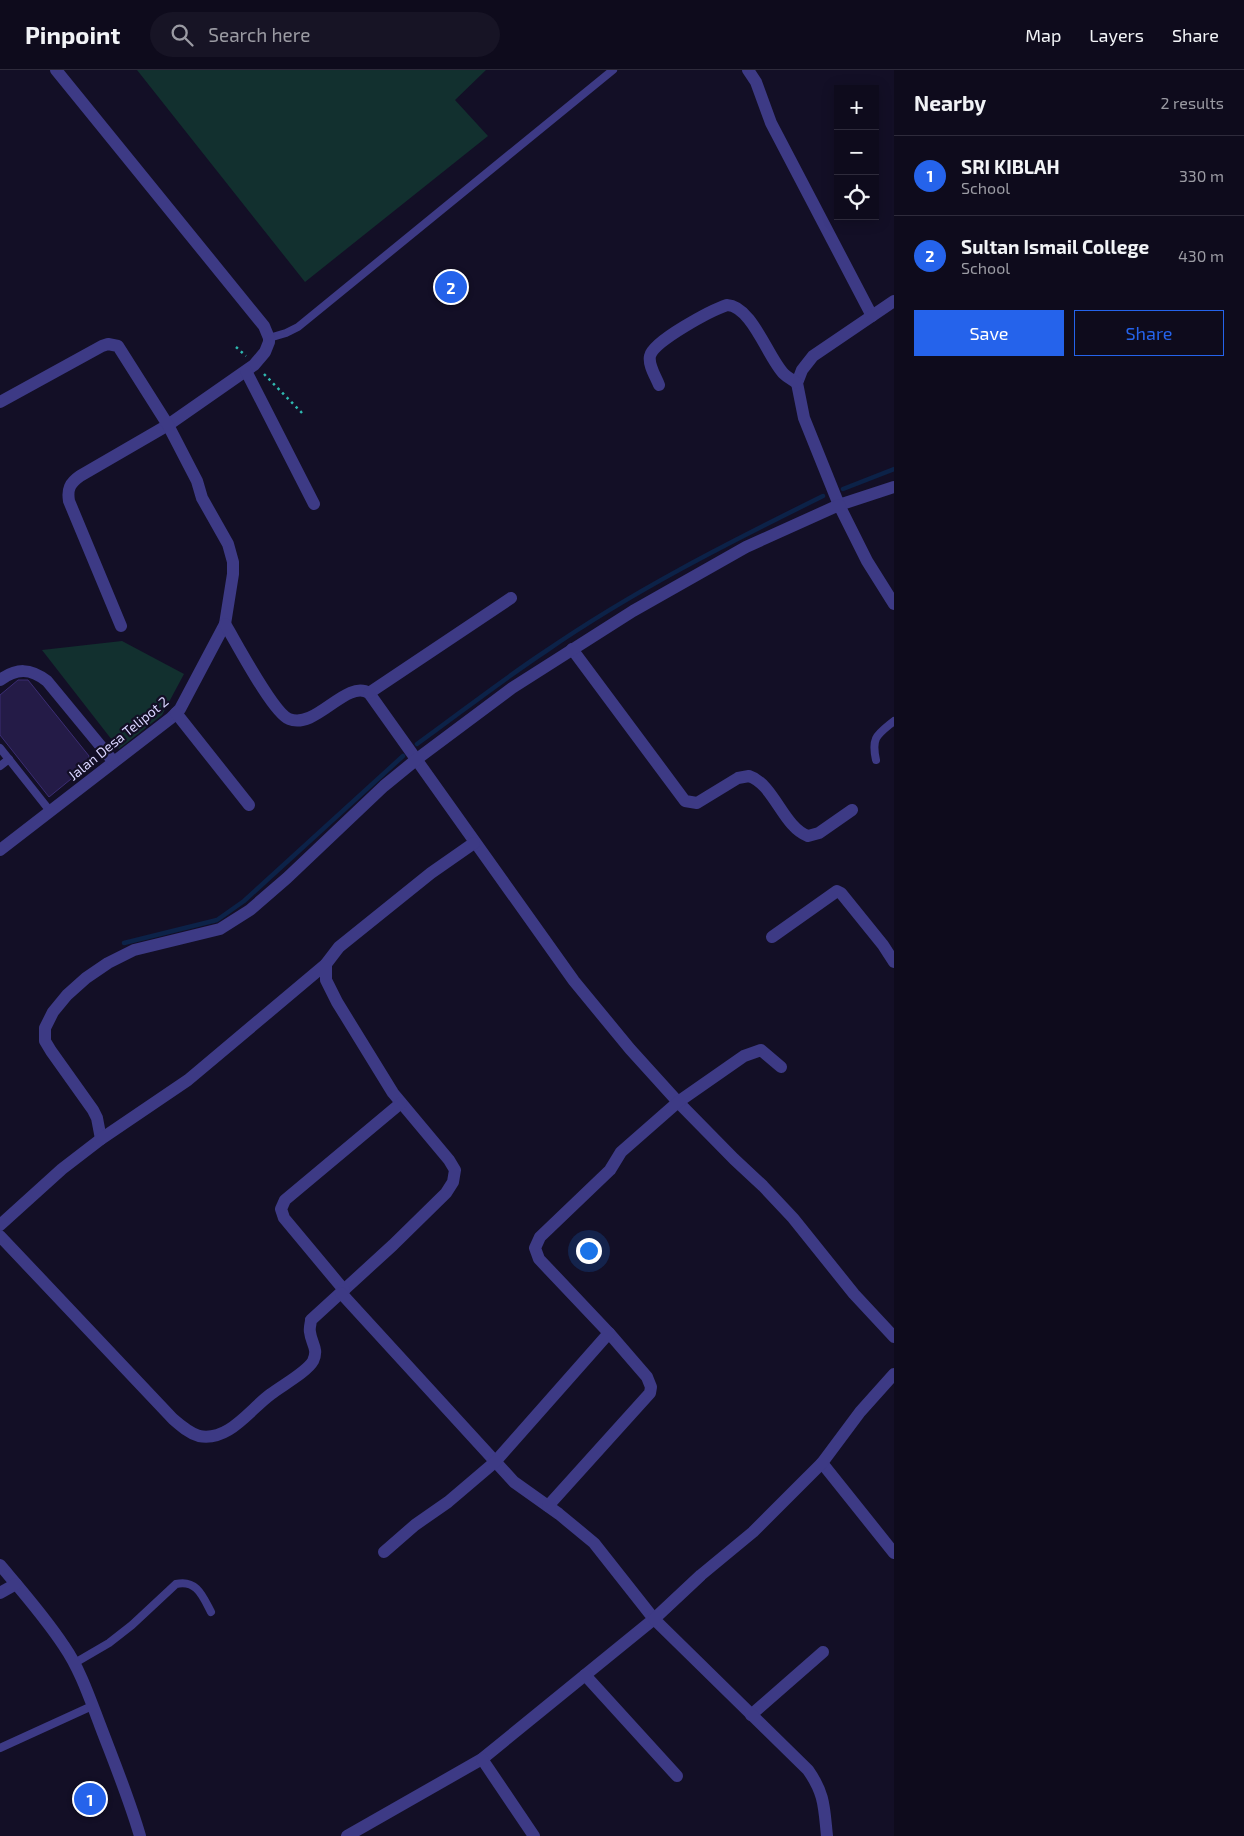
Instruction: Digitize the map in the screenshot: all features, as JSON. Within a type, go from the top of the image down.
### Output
[{"type":"street","points":[[56,70],[264,326],[269,338],[268,348],[250,368],[168,424],[80,476],[70,486],[68,494],[70,501],[121,626]]},
{"type":"street","points":[[748,70],[756,82],[771,123],[872,316]]},
{"type":"street","points":[[894,301],[813,356],[802,370],[797,383],[804,418],[840,505],[867,561],[894,604]]},
{"type":"street","points":[[659,385],[650,361],[652,351],[671,335],[727,305],[733,305],[742,311],[761,336],[783,373],[797,383]]},
{"type":"street","name":"Jalan Desa Telipot 2","points":[[0,402],[102,346],[113,344],[122,350],[168,424],[198,480],[202,498],[231,552],[233,574],[225,624],[183,704],[176,713],[0,850]]},
{"type":"street","points":[[250,368],[314,504]]},
{"type":"street","points":[[101,1139],[97,1118],[93,1110],[50,1052],[45,1041],[46,1028],[52,1012],[86,978],[108,963],[134,950],[162,942],[198,936],[220,929],[250,910],[287,878],[378,792],[417,759],[512,688],[633,611],[746,547],[840,505],[894,487]]},
{"type":"street","points":[[369,693],[512,598]]},
{"type":"street","points":[[225,624],[275,706],[288,719],[298,721],[307,719],[354,691],[369,693],[574,981],[630,1049],[678,1102],[793,1218],[854,1294],[894,1337]]},
{"type":"street","points":[[572,649],[685,801],[696,803],[738,778],[749,776],[759,781],[798,830],[808,836],[819,833],[852,810]]},
{"type":"street","points":[[0,680],[14,672],[25,670],[37,674],[47,681],[113,761]]},
{"type":"street","points":[[176,713],[249,805]]},
{"type":"street","points":[[0,1225],[62,1169],[101,1139],[188,1080],[326,964],[339,947],[431,873],[474,843]]},
{"type":"street","points":[[772,937],[837,891],[841,893],[894,962]]},
{"type":"street","points":[[0,1236],[173,1419],[187,1431],[200,1436],[215,1435],[227,1431],[244,1419],[268,1396],[312,1363],[316,1353],[310,1332],[311,1320],[393,1246],[446,1193],[454,1182],[454,1170],[449,1160],[393,1093],[337,1002],[326,980],[326,964]]},
{"type":"street","points":[[548,1506],[650,1393],[650,1382],[609,1333],[539,1259],[535,1248],[536,1242],[610,1170],[621,1152],[678,1102],[744,1056],[752,1053],[761,1050],[781,1067]]},
{"type":"street","points":[[401,1103],[285,1200],[281,1210],[284,1218],[342,1292],[495,1462],[514,1482],[548,1506],[594,1544],[654,1619],[786,1748],[816,1782],[823,1797],[827,1836]]},
{"type":"street","points":[[384,1552],[495,1462],[609,1333]]},
{"type":"street","points":[[347,1836],[482,1759],[654,1619],[701,1575],[753,1532],[822,1463],[860,1412],[894,1374]]},
{"type":"street","points":[[822,1463],[894,1553]]},
{"type":"street","points":[[0,1565],[65,1647],[74,1664],[129,1801],[140,1836]]},
{"type":"street","points":[[0,1593],[16,1584]]},
{"type":"street","points":[[751,1715],[823,1652]]},
{"type":"street","points":[[585,1675],[676,1776]]},
{"type":"street","points":[[482,1759],[534,1836]]},
{"type":"lane","points":[[269,338],[298,327],[613,70]]},
{"type":"lane","points":[[876,760],[874,748],[876,738],[894,721]]},
{"type":"lane","points":[[0,748],[50,811]]},
{"type":"lane","points":[[0,766],[9,759]]},
{"type":"lane","points":[[74,1664],[109,1643],[132,1625],[176,1584],[186,1582],[194,1586],[211,1612]]},
{"type":"lane","points":[[0,1748],[92,1706]]},
{"type":"path","points":[[236,346],[250,368],[302,413]]},
{"type":"green space","points":[[137,70],[486,70],[455,100],[488,136],[305,282]]},
{"type":"green space","points":[[122,641],[184,674],[162,715],[119,749],[42,650]]},
{"type":"building","points":[[18,680],[28,680],[89,756],[87,766],[49,797],[0,735],[0,695]]},
{"type":"waterway","points":[[843,489],[894,469]]},
{"type":"waterway","points":[[417,744],[530,662],[613,608],[717,550],[823,496]]},
{"type":"waterway","points":[[124,943],[217,920],[244,901],[403,756]]},
{"type":"place","name":"Sultan Ismail College","points":[[451,287]]},
{"type":"place","name":"SRI KIBLAH","points":[[90,1799]]}]
